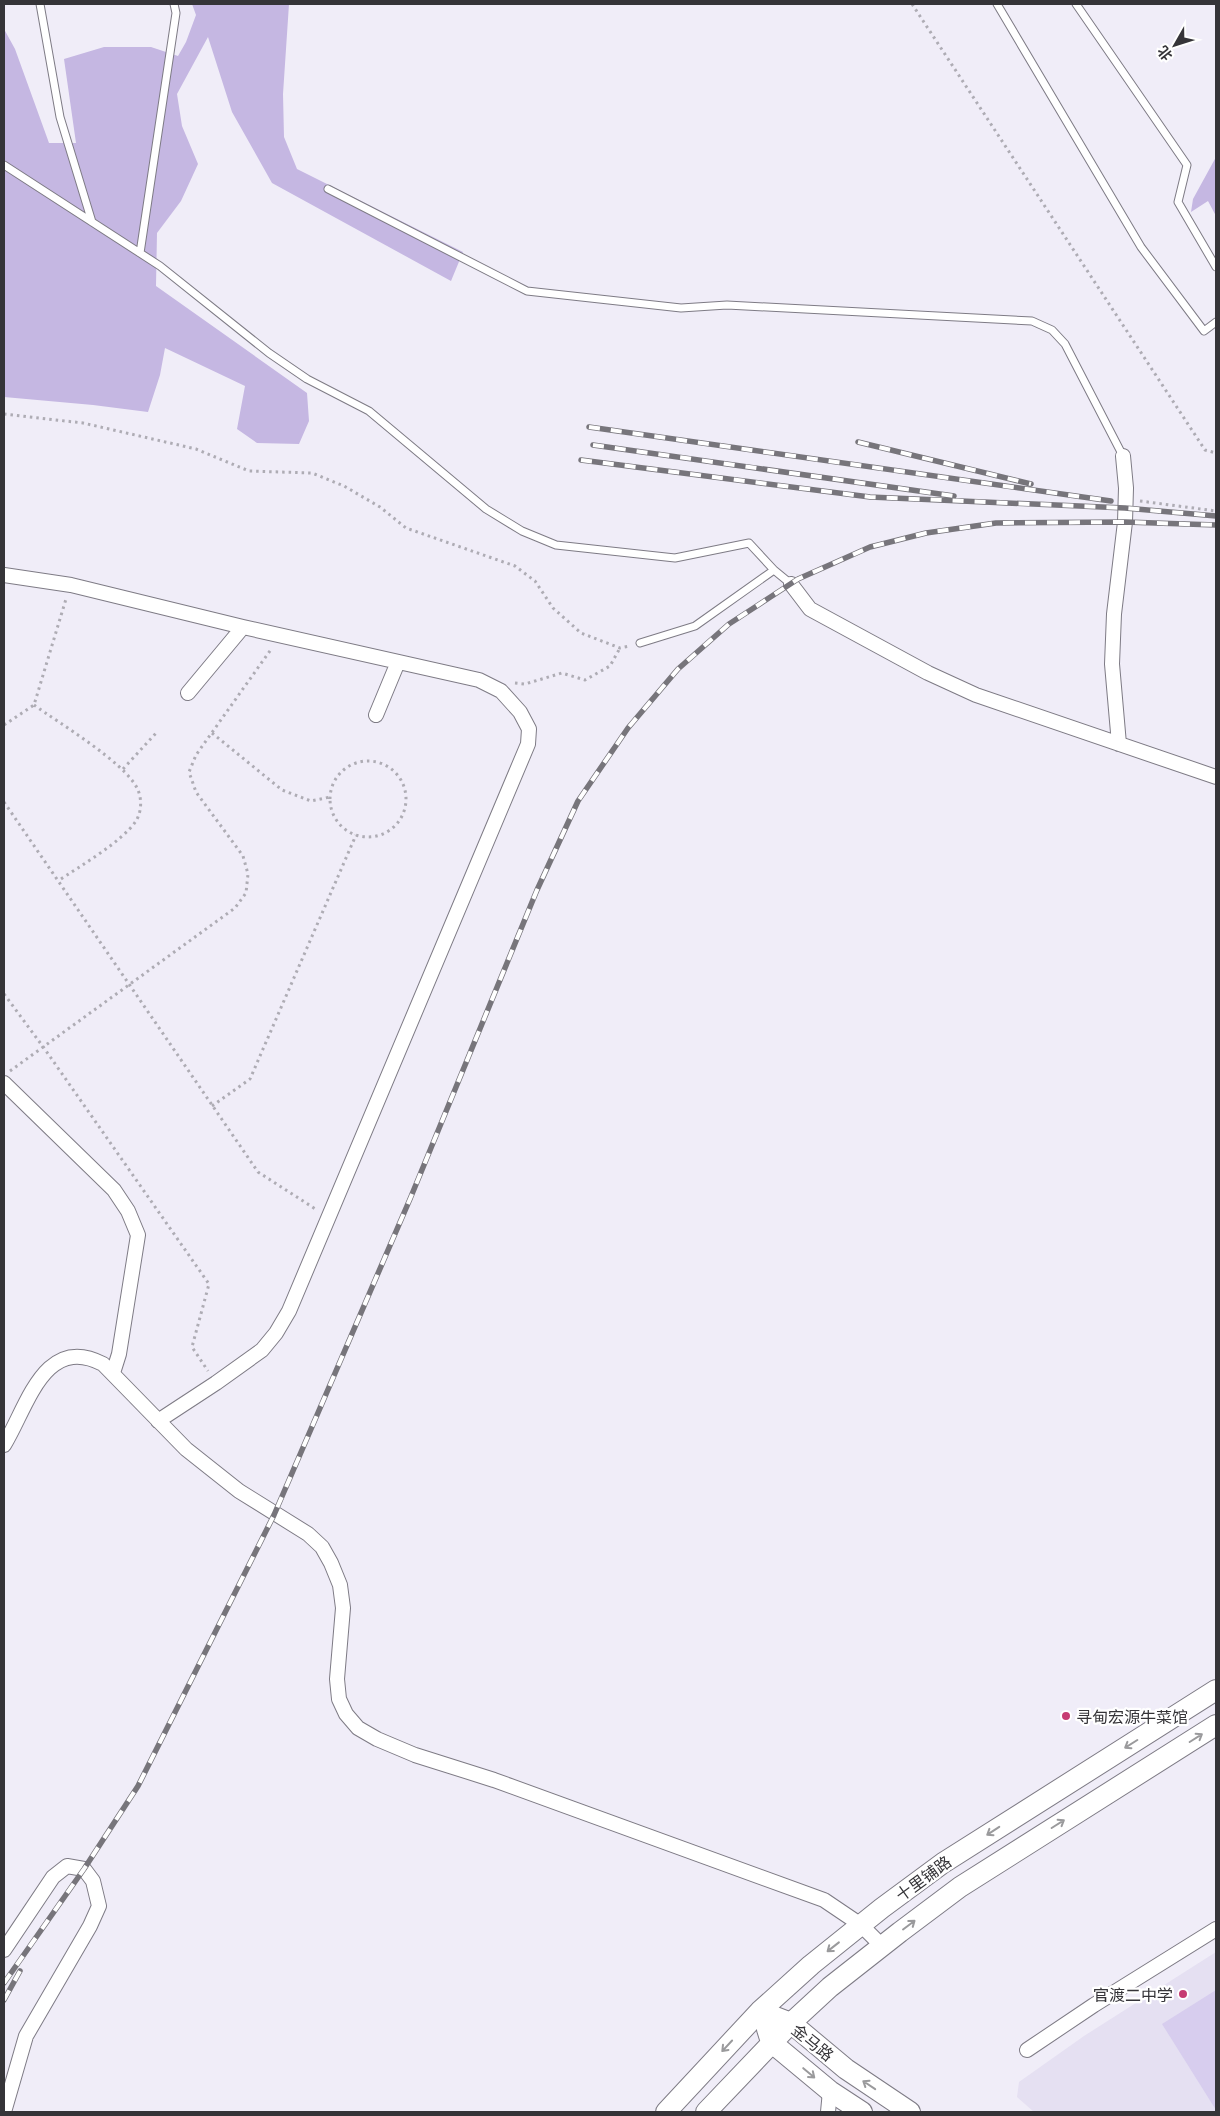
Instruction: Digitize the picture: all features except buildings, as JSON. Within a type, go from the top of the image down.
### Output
[{"type":"main road","name":"十里铺路","points":[[666,2112],[760,2011],[811,1965],[861,1925],[943,1863],[1216,1690]]},
{"type":"main road","name":"十里铺路","points":[[706,2112],[791,2023],[830,1987],[882,1946],[960,1887],[1216,1725]]},
{"type":"main road","name":"金马路","points":[[760,2011],[791,2023],[846,2069],[910,2112]]},
{"type":"main road","name":"金马路","points":[[760,2011],[772,2042],[830,2091],[862,2112]]},
{"type":"street","points":[[1119,744],[1112,664],[1114,614],[1125,522],[1126,499],[1123,456]]},
{"type":"street","points":[[4,574],[71,585],[242,627],[479,680],[501,691],[520,712],[529,729],[528,744],[289,1311],[276,1333],[262,1350],[158,1421]]},
{"type":"street","points":[[791,584],[810,609],[928,673],[976,695],[1216,777]]},
{"type":"street","points":[[188,693],[242,627]]},
{"type":"street","points":[[376,715],[398,662]]},
{"type":"street","points":[[4,1083],[114,1190],[128,1211],[138,1236],[119,1354],[113,1373]]},
{"type":"street","points":[[4,1445],[16,1426],[38,1379],[46,1370],[57,1361],[66,1358],[94,1359],[103,1364],[186,1450],[239,1491],[274,1515],[294,1524],[322,1547],[332,1564],[340,1585],[342,1600],[337,1679],[339,1699],[346,1714],[358,1728],[377,1739],[415,1755],[494,1780],[824,1900],[861,1925],[882,1946]]},
{"type":"street","points":[[4,1950],[53,1877],[67,1866],[84,1869],[94,1881],[99,1906],[90,1926],[26,2036],[4,2112]]},
{"type":"street","points":[[1027,2050],[1094,2005],[1216,1929]]},
{"type":"street","points":[[828,2112],[830,2091]]},
{"type":"lane","points":[[40,4],[60,117],[92,222]]},
{"type":"lane","points":[[140,253],[176,13],[174,4]]},
{"type":"lane","points":[[997,4],[1141,247],[1204,331],[1216,322]]},
{"type":"lane","points":[[1076,4],[1187,165],[1178,202],[1216,267]]},
{"type":"lane","points":[[4,165],[160,266],[269,353],[307,379],[369,411],[486,509],[522,531],[556,545],[675,558],[749,543],[774,570],[791,584]]},
{"type":"lane","points":[[328,189],[527,291],[681,308],[727,305],[1032,321],[1052,330],[1065,344],[1123,456]]},
{"type":"lane","points":[[640,643],[695,626],[774,570]]},
{"type":"path","points":[[912,4],[1205,450],[1216,453]]},
{"type":"path","points":[[4,414],[93,425],[196,449],[249,471],[312,473],[344,486],[380,507],[406,528],[515,566],[536,581],[553,608],[581,633],[620,648],[640,643]]},
{"type":"path","points":[[1126,499],[1216,511]]},
{"type":"path","points":[[4,725],[34,705],[71,585]]},
{"type":"path","points":[[4,1076],[235,908],[246,893],[248,874],[243,856],[196,792],[190,772],[196,755],[281,636]]},
{"type":"path","points":[[501,691],[514,683],[525,684],[562,674],[585,680],[610,666],[620,648]]},
{"type":"path","points":[[34,705],[123,769],[138,788],[142,805],[137,819],[126,833],[58,881]]},
{"type":"path","points":[[123,769],[157,732]]},
{"type":"path","points":[[212,733],[282,790],[311,802],[330,797]]},
{"type":"path","points":[[370,760],[382,763],[393,770],[401,780],[406,792],[406,806],[401,818],[393,828],[382,835],[368,837],[356,835],[345,829],[331,809],[330,797],[332,786],[338,775],[347,767],[358,762],[370,760]]},
{"type":"path","points":[[4,802],[258,1172],[328,1217]]},
{"type":"path","points":[[212,1106],[250,1079],[356,835]]},
{"type":"shaded area","points":[[192,4],[289,4],[283,94],[284,137],[297,169],[463,252],[451,281],[272,183],[232,112],[208,37],[177,94],[182,126],[198,164],[181,201],[157,233],[156,286],[307,393],[309,421],[299,444],[257,443],[237,429],[245,386],[165,348],[160,375],[148,412],[4,397],[4,29],[15,49],[49,143],[76,143],[64,59],[104,47],[151,47],[178,56],[186,42],[196,15]]},
{"type":"shaded area","points":[[1216,157],[1216,216],[1208,201],[1191,212],[1193,199]]},
{"type":"shaded area","name":"官渡二中学","points":[[1216,1952],[1216,2112],[1034,2112],[1017,2097],[1019,2082],[1084,2036]]},
{"type":"shaded area","points":[[1216,1990],[1216,2110],[1162,2024]]},
{"type":"railway","points":[[589,427],[1111,501]]},
{"type":"railway","points":[[858,442],[1031,484]]},
{"type":"railway","points":[[593,445],[954,496]]},
{"type":"railway","points":[[581,460],[870,497],[1125,508],[1216,516]]},
{"type":"railway","points":[[4,1983],[84,1869],[138,1786],[274,1515],[410,1199],[537,890],[578,801],[628,728],[678,669],[729,624],[798,579],[870,547],[926,533],[996,523],[1125,522],[1216,525]]},
{"type":"railway","points":[[4,2000],[20,1971]]},
{"type":"place","name":"寻甸宏源牛菜馆","points":[[1066,1716]]},
{"type":"place","name":"官渡二中学","points":[[1183,1994]]}]
